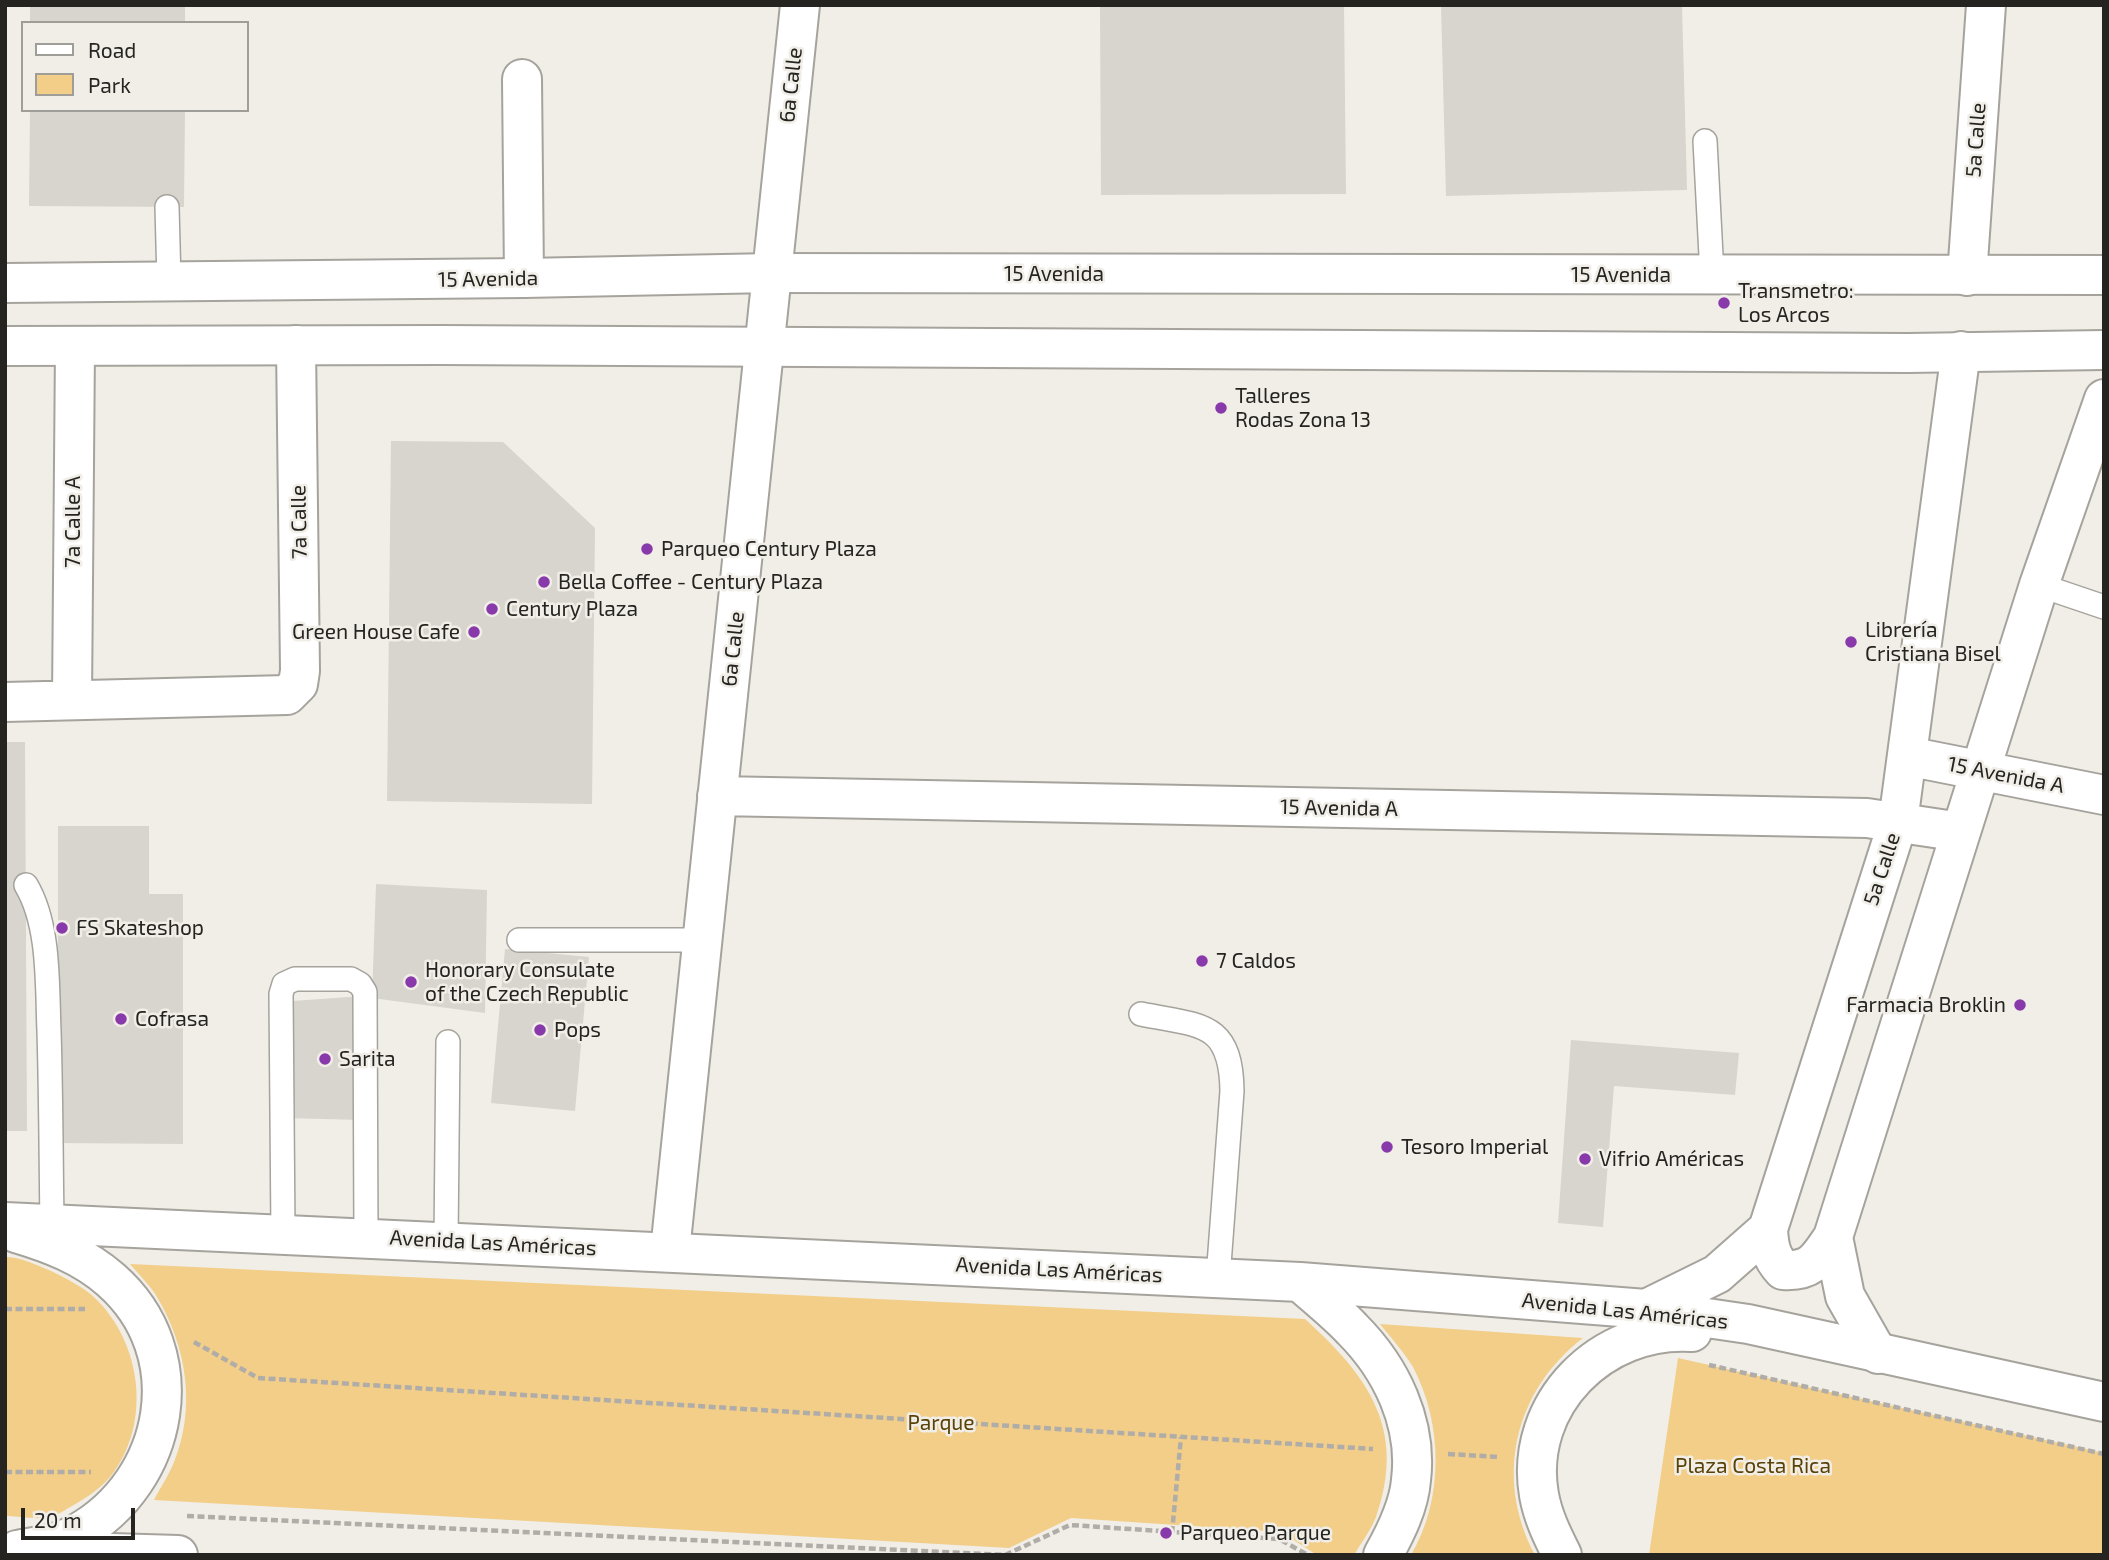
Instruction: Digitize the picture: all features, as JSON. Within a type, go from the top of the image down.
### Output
[{"type":"street","name":"6a Calle","points":[[670,1251],[800,5]]},
{"type":"street","name":"5a Calle","points":[[1967,276],[1986,5]]},
{"type":"street","points":[[522,79],[524,278]]},
{"type":"street","name":"15 Avenida","points":[[5,284],[772,273],[2104,275]]},
{"type":"street","name":"7a Calle","points":[[72,699],[287,695],[298,684],[296,345]]},
{"type":"street","points":[[5,346],[1894,353],[2104,350]]},
{"type":"street","name":"7a Calle A","points":[[72,699],[75,346]]},
{"type":"street","name":"5a Calle","points":[[1768,1229],[1898,821],[1961,351]]},
{"type":"street","points":[[1768,1229],[1772,1258],[1783,1270],[1798,1271],[1811,1265],[1833,1237],[2039,585],[2104,399]]},
{"type":"street","points":[[5,702],[72,699]]},
{"type":"street","name":"15 Avenida A","points":[[1908,756],[2104,795]]},
{"type":"street","name":"15 Avenida A","points":[[717,796],[1867,818],[1961,832]]},
{"type":"street","name":"Avenida Las Américas","points":[[5,1222],[1300,1282],[1629,1308],[1748,1324],[2104,1402]]},
{"type":"street","points":[[1629,1308],[1717,1274],[1768,1229]]},
{"type":"street","points":[[5,1230],[49,1244],[82,1259],[112,1281],[136,1309],[153,1343],[162,1380],[161,1417],[151,1453],[134,1486],[108,1513],[77,1534],[58,1542],[11,1550]]},
{"type":"street","points":[[1833,1237],[1845,1296],[1878,1354]]},
{"type":"street","points":[[1300,1282],[1354,1330],[1391,1378],[1403,1404],[1411,1451],[1412,1480],[1397,1530],[1383,1555]]},
{"type":"street","points":[[1629,1308],[1743,1335],[1937,1367]]},
{"type":"street","points":[[1562,1555],[1547,1526],[1541,1504],[1538,1459],[1545,1426],[1560,1396],[1582,1370],[1609,1349],[1640,1336],[1674,1331],[1743,1335]]},
{"type":"street","points":[[11,1550],[178,1555]]},
{"type":"lane","points":[[1705,141],[1712,275]]},
{"type":"lane","points":[[167,207],[169,282]]},
{"type":"lane","points":[[2039,585],[2104,607]]},
{"type":"lane","points":[[26,885],[33,897],[45,950],[51,1093],[52,1224]]},
{"type":"lane","points":[[519,940],[702,940]]},
{"type":"lane","points":[[283,1234],[281,994],[284,984],[295,979],[351,979],[360,984],[365,992],[366,1238]]},
{"type":"lane","points":[[1141,1014],[1206,1028],[1222,1042],[1228,1052],[1232,1091],[1218,1278]]},
{"type":"lane","points":[[446,1241],[448,1042]]},
{"type":"path","points":[[5,1309],[136,1309],[258,1378],[1538,1459]]},
{"type":"path","points":[[1702,1363],[1740,1374],[2104,1454]]},
{"type":"path","points":[[1172,1533],[1181,1437]]},
{"type":"path","points":[[5,1472],[114,1472],[134,1486]]},
{"type":"path","points":[[186,1516],[1005,1555],[1070,1525],[1279,1539],[1308,1555]]},
{"type":"green space","points":[[5,1257],[51,1271],[81,1287],[97,1300],[112,1318],[123,1338],[136,1383],[133,1429],[126,1451],[114,1472],[89,1495],[61,1513],[48,1517],[5,1516]]},
{"type":"green space","name":"Parque","points":[[130,1264],[1305,1319],[1347,1362],[1376,1406],[1384,1431],[1387,1457],[1384,1486],[1374,1522],[1354,1555],[1317,1555],[1281,1532],[1071,1518],[1009,1548],[154,1500],[172,1467],[181,1441],[185,1420],[185,1378],[175,1336],[167,1316],[154,1293]]},
{"type":"green space","points":[[1380,1324],[1583,1338],[1559,1359],[1541,1383],[1527,1410],[1518,1438],[1514,1466],[1516,1496],[1522,1526],[1535,1555],[1411,1555],[1422,1533],[1434,1486],[1434,1437],[1423,1389],[1413,1367]]},
{"type":"green space","name":"Plaza Costa Rica","points":[[1678,1358],[2104,1453],[2104,1555],[1649,1555]]},
{"type":"building","points":[[30,5],[185,5],[185,21],[30,21]]},
{"type":"building","points":[[1344,5],[1346,194],[1101,195],[1100,7]]},
{"type":"building","points":[[1441,5],[1682,5],[1687,190],[1446,196]]},
{"type":"building","points":[[30,112],[185,112],[184,207],[29,206]]},
{"type":"building","name":"Century Plaza","points":[[391,441],[503,442],[595,528],[592,804],[387,801]]},
{"type":"building","points":[[5,742],[25,742],[27,1131],[5,1131]]},
{"type":"building","name":"Cofrasa","points":[[58,826],[149,826],[149,894],[183,894],[183,1144],[58,1143]]},
{"type":"building","points":[[376,884],[487,890],[485,1013],[372,998]]},
{"type":"building","name":"Pops","points":[[505,949],[589,957],[575,1111],[491,1103]]},
{"type":"building","name":"Sarita","points":[[362,996],[360,1120],[285,1118],[293,1001]]},
{"type":"building","name":"Vifrio Américas","points":[[1571,1040],[1739,1053],[1735,1095],[1614,1086],[1603,1227],[1558,1223]]},
{"type":"place","name":"Transmetro: Los Arcos","points":[[1724,303]]},
{"type":"place","name":"Talleres Rodas Zona 13","points":[[1221,408]]},
{"type":"place","name":"Parqueo Century Plaza","points":[[647,549]]},
{"type":"place","name":"Bella Coffee - Century Plaza","points":[[544,582]]},
{"type":"place","name":"Century Plaza","points":[[492,609]]},
{"type":"place","name":"Green House Cafe","points":[[474,632]]},
{"type":"place","name":"Librería Cristiana Bisel","points":[[1851,642]]},
{"type":"place","name":"FS Skateshop","points":[[62,928]]},
{"type":"place","name":"7 Caldos","points":[[1202,961]]},
{"type":"place","name":"Honorary Consulate of the Czech Republic","points":[[411,982]]},
{"type":"place","name":"Farmacia Broklin","points":[[2020,1005]]},
{"type":"place","name":"Cofrasa","points":[[121,1019]]},
{"type":"place","name":"Pops","points":[[540,1030]]},
{"type":"place","name":"Sarita","points":[[325,1059]]},
{"type":"place","name":"Tesoro Imperial","points":[[1387,1147]]},
{"type":"place","name":"Vifrio Américas","points":[[1585,1159]]},
{"type":"place","name":"Parqueo Parque","points":[[1166,1533]]}]
